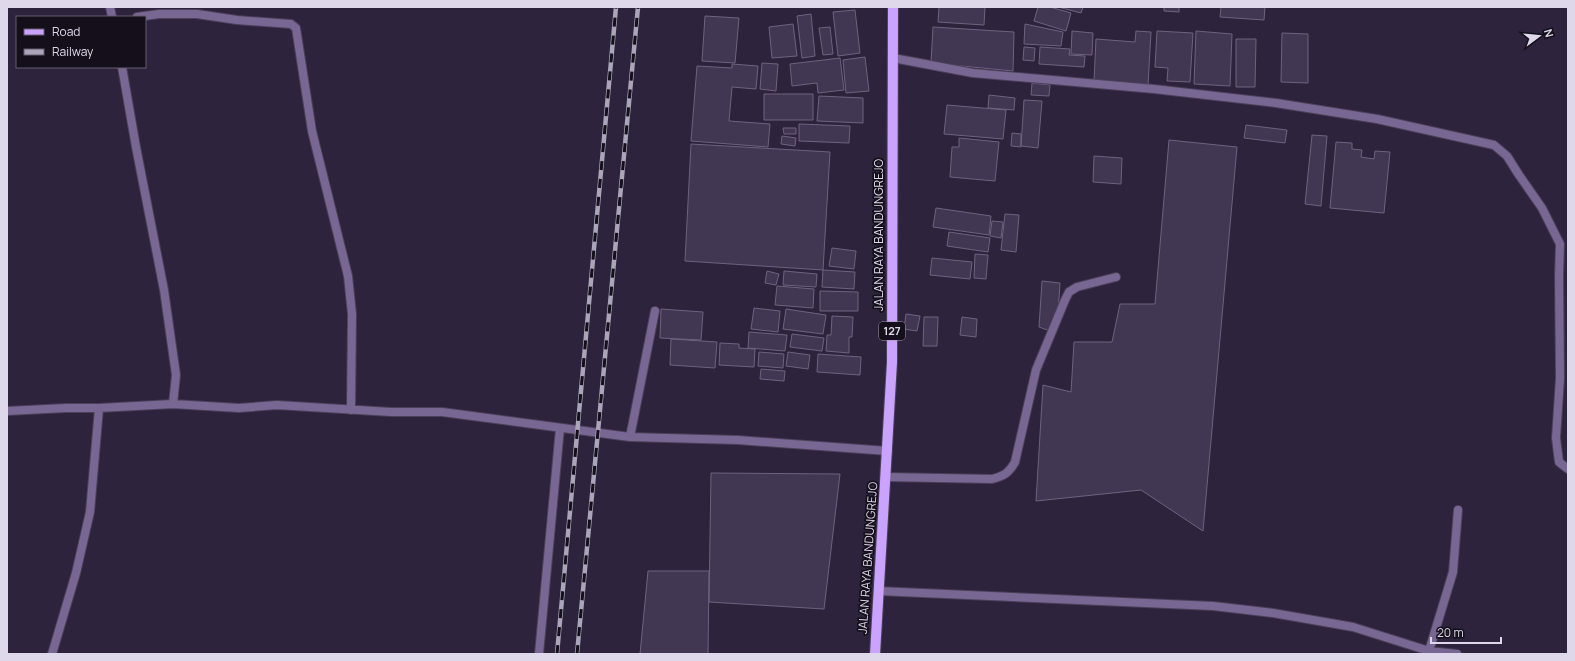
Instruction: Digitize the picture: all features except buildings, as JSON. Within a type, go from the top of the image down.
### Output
[{"type":"main road","name":"JALAN RAYA BANDUNGREJO","points":[[875,654],[888,451],[892,354],[893,7]]},
{"type":"street","points":[[144,16],[159,14],[197,14],[237,20],[290,24],[296,28],[312,131],[348,276],[352,314],[351,410]]},
{"type":"street","points":[[893,58],[973,73],[1154,89],[1276,103],[1377,119],[1494,146],[1507,156],[1542,208],[1560,244],[1560,378],[1556,438],[1559,462],[1568,469]]},
{"type":"street","points":[[122,68],[164,290],[176,375],[173,404]]},
{"type":"street","points":[[886,477],[992,478],[1003,476],[1011,470],[1015,462],[1038,364],[1069,292],[1077,287],[1116,277]]},
{"type":"street","points":[[630,437],[654,310]]},
{"type":"street","points":[[7,411],[173,404],[239,408],[277,405],[390,412],[442,412],[630,437],[738,440],[888,451]]},
{"type":"street","points":[[52,654],[76,573],[90,512],[99,408]]},
{"type":"street","points":[[539,654],[560,428]]},
{"type":"street","points":[[1429,651],[1452,572],[1458,510]]},
{"type":"street","points":[[878,591],[1221,607],[1280,614],[1353,627],[1429,651],[1457,654]]},
{"type":"railway","points":[[557,654],[616,7]]},
{"type":"railway","points":[[577,654],[638,7]]}]
